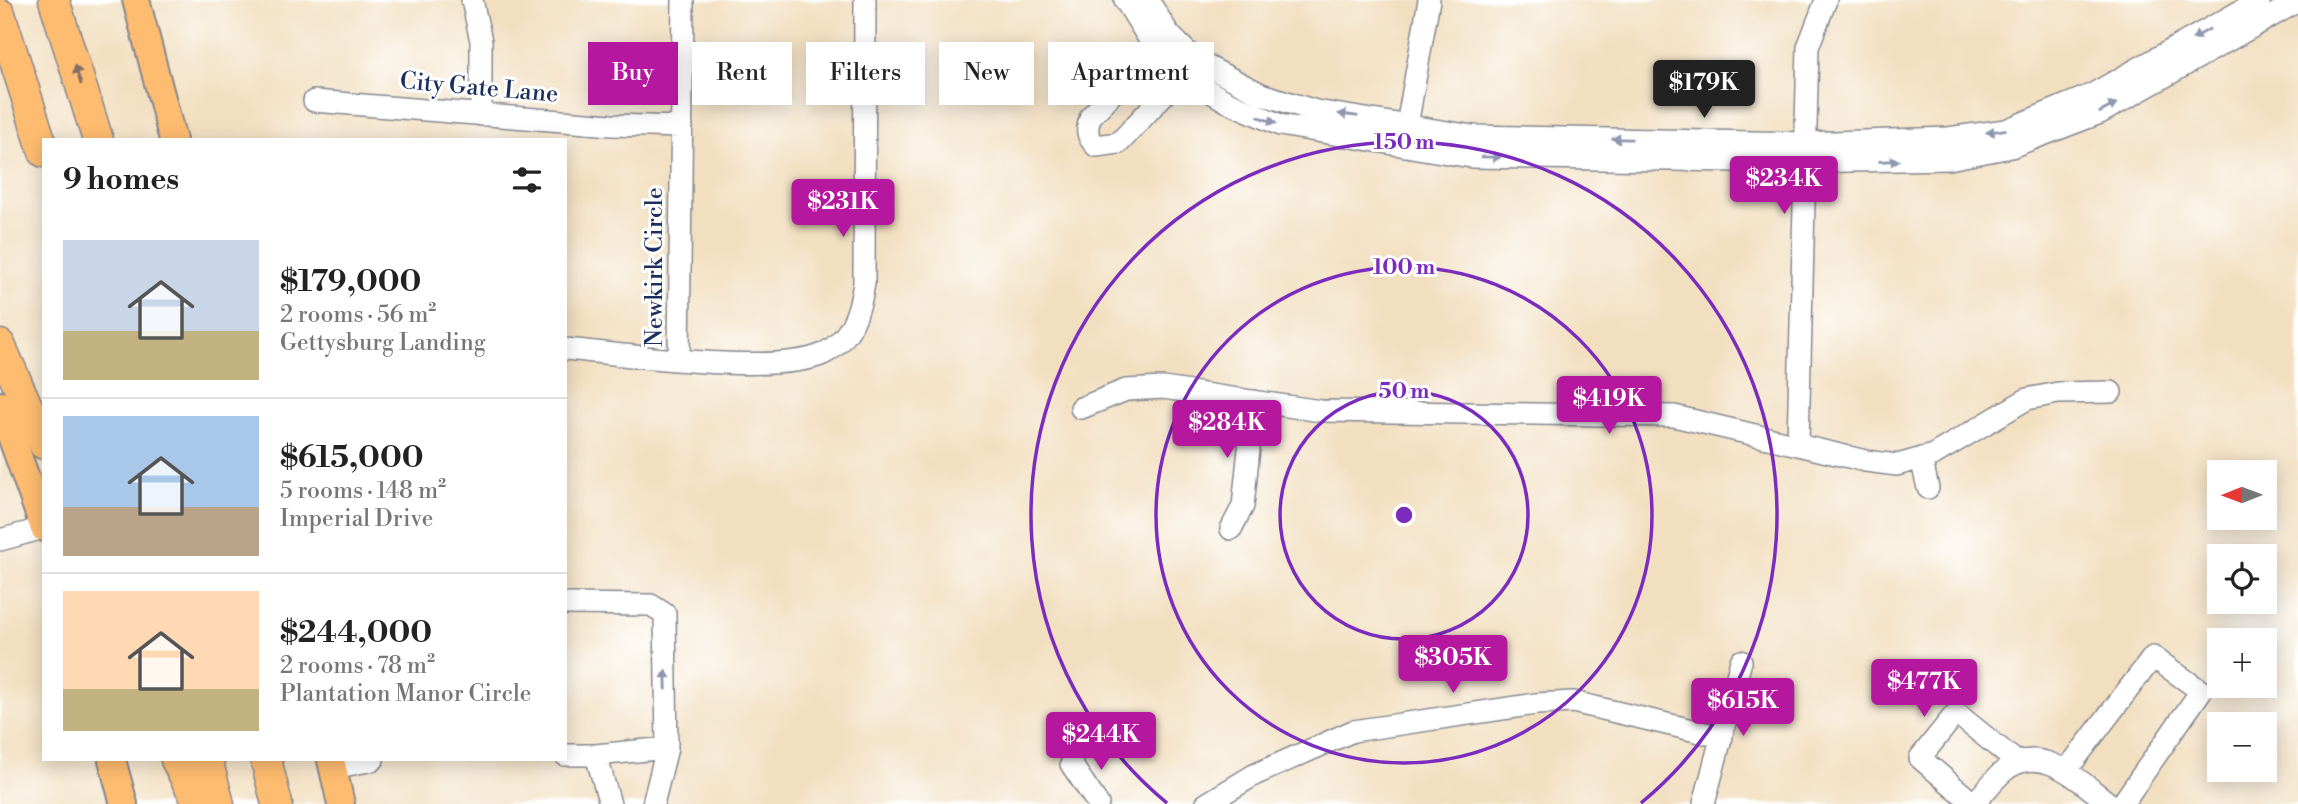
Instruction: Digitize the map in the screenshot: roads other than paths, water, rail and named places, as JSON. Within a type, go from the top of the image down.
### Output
[{"type":"highway","points":[[54,0],[97,138]]},
{"type":"highway","points":[[0,15],[42,146]]},
{"type":"highway","points":[[0,345],[42,440]]},
{"type":"highway","points":[[177,761],[199,804]]},
{"type":"highway","points":[[207,761],[219,804]]},
{"type":"highway","points":[[265,761],[277,804]]},
{"type":"highway","points":[[283,761],[287,804]]},
{"type":"main road","points":[[136,0],[172,138]]},
{"type":"main road","points":[[0,405],[42,522]]},
{"type":"main road","points":[[113,761],[124,804]]},
{"type":"main road","points":[[332,764],[341,804]]},
{"type":"street","points":[[472,0],[481,41],[481,115]]},
{"type":"street","name":"Newkirk Circle","points":[[683,0],[679,358],[776,362],[822,354],[838,343],[851,328],[861,306],[865,0]]},
{"type":"street","points":[[1125,0],[1162,41]]},
{"type":"street","points":[[1148,0],[1162,41]]},
{"type":"street","points":[[1404,146],[1429,0]]},
{"type":"street","points":[[1798,443],[1808,47],[1826,0]]},
{"type":"street","points":[[1214,89],[1235,106],[1280,125],[1471,157],[1804,152],[2006,130],[2093,94],[2260,0]]},
{"type":"street","points":[[1214,77],[1316,111],[1473,135],[1949,159],[2011,147],[2099,113],[2298,1]]},
{"type":"street","name":"City Gate Lane","points":[[314,101],[612,125],[682,127]]},
{"type":"street","points":[[1101,105],[1091,116],[1087,128],[1089,139],[1096,146],[1119,143],[1154,105]]},
{"type":"street","points":[[567,349],[679,358]]},
{"type":"street","points":[[1081,408],[1126,390],[1163,388],[1321,411],[1674,416],[1866,461],[1897,465],[1933,455],[2027,399],[2057,393],[2111,392]]},
{"type":"street","points":[[1231,529],[1242,506],[1255,401]]},
{"type":"street","points":[[1920,458],[1928,488]]},
{"type":"street","points":[[0,540],[42,529]]},
{"type":"street","points":[[567,604],[651,605],[665,614],[667,748],[653,804]]},
{"type":"street","points":[[2057,766],[2153,657],[2202,691],[2122,804]]},
{"type":"street","points":[[1704,804],[1741,661]]},
{"type":"street","points":[[1206,804],[1254,775],[1316,745],[1353,731],[1536,704],[1573,702],[1722,737]]},
{"type":"street","points":[[2018,763],[1956,713],[1920,758],[1974,804],[2005,770],[2028,758],[2057,766],[2110,804]]},
{"type":"street","points":[[567,755],[667,748]]},
{"type":"street","points":[[596,755],[610,804]]},
{"type":"street","points":[[332,764],[363,761]]},
{"type":"street","points":[[1071,764],[1098,804]]}]
